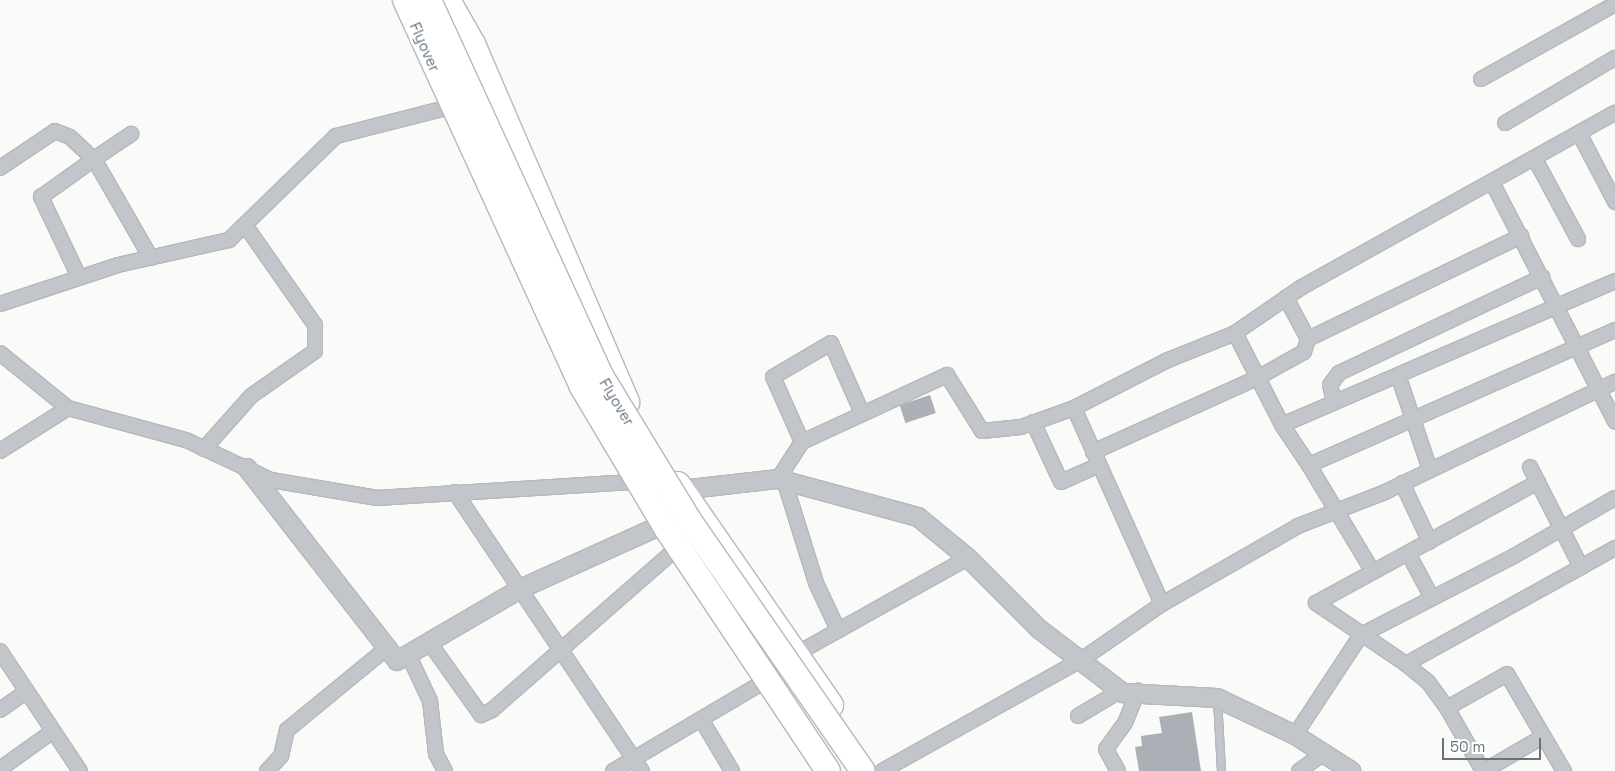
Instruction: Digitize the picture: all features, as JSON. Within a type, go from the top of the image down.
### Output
[{"type":"highway","name":"Flyover","points":[[429,0],[600,374],[689,520],[862,771]]},
{"type":"highway","points":[[434,0],[400,4],[446,108],[484,180],[578,391],[616,463],[632,482],[658,527],[821,771]]},
{"type":"highway","points":[[448,0],[473,44],[603,352],[636,421],[681,490],[876,771]]},
{"type":"highway","name":"Flyover","points":[[400,4],[582,387],[668,531],[828,771]]},
{"type":"highway","points":[[747,662],[790,645]]},
{"type":"street","points":[[1481,79],[1615,4]]},
{"type":"street","points":[[1505,123],[1615,58]]},
{"type":"street","points":[[0,304],[79,277],[229,240],[336,136],[446,108]]},
{"type":"street","points":[[838,630],[816,583],[781,480],[802,442],[947,375],[982,431],[1033,422],[1074,408],[1168,360],[1235,333],[1286,298],[1615,114]]},
{"type":"street","points":[[0,168],[55,131],[70,137],[94,159],[151,258]]},
{"type":"street","points":[[1580,133],[1615,202]]},
{"type":"street","points":[[79,277],[41,197],[131,134]]},
{"type":"street","points":[[1535,159],[1578,239]]},
{"type":"street","points":[[1492,184],[1557,305],[1615,421]]},
{"type":"street","points":[[204,449],[251,396],[314,351],[315,325],[245,225]]},
{"type":"street","points":[[1308,339],[1521,236]]},
{"type":"street","points":[[1334,401],[1330,385],[1339,373],[1542,277]]},
{"type":"street","points":[[1282,425],[1615,281]]},
{"type":"street","points":[[1093,452],[1259,377],[1304,352],[1308,339],[1286,298]]},
{"type":"street","points":[[1309,465],[1615,330]]},
{"type":"street","points":[[1235,333],[1282,425],[1338,509],[1373,572]]},
{"type":"street","points":[[802,442],[773,378],[831,342],[862,413]]},
{"type":"street","points":[[0,353],[68,408],[204,449],[271,480],[377,498],[632,482]]},
{"type":"street","points":[[1398,374],[1429,467]]},
{"type":"street","points":[[882,771],[1081,660],[1162,604],[1298,526],[1402,482],[1429,467],[1615,382]]},
{"type":"street","points":[[0,452],[68,408]]},
{"type":"street","points":[[1074,408],[1162,604]]},
{"type":"street","points":[[1033,422],[1061,482],[1099,466]]},
{"type":"street","points":[[1530,467],[1581,567]]},
{"type":"street","points":[[247,468],[397,661],[520,589],[658,527],[681,490],[781,480],[918,518],[968,558],[1039,629],[1123,693],[1138,691],[1217,698],[1296,735],[1352,771]]},
{"type":"street","points":[[1402,482],[1430,542]]},
{"type":"street","points":[[1538,482],[1316,603],[1406,664],[1428,682],[1447,708],[1484,771],[1544,736]]},
{"type":"street","points":[[455,492],[642,771]]},
{"type":"street","points":[[1296,735],[1361,635],[1561,529],[1615,498]]},
{"type":"street","points":[[1406,664],[1615,548]]},
{"type":"street","points":[[429,642],[481,715],[492,710],[675,550]]},
{"type":"street","points":[[1408,553],[1432,598]]},
{"type":"street","points":[[790,645],[838,630],[968,558]]},
{"type":"street","points":[[267,771],[281,756],[287,730],[387,648]]},
{"type":"street","points":[[0,652],[80,771]]},
{"type":"street","points":[[408,654],[430,700],[436,754],[445,771]]},
{"type":"street","points":[[1447,708],[1507,674],[1564,771]]},
{"type":"street","points":[[613,771],[762,683]]},
{"type":"street","points":[[1078,716],[1111,696],[1114,686]]},
{"type":"street","points":[[0,710],[27,691]]},
{"type":"street","points":[[1118,771],[1106,748],[1126,723],[1138,691]]},
{"type":"street","points":[[701,719],[732,771]]},
{"type":"street","points":[[0,769],[53,731]]},
{"type":"street","points":[[1299,771],[1325,752]]},
{"type":"lane","points":[[1217,698],[1221,771]]},
{"type":"building","points":[[930,395],[936,413],[905,423],[900,405]]},
{"type":"building","points":[[1192,712],[1201,771],[1139,771],[1135,747],[1142,746],[1141,736],[1162,733],[1159,717]]}]
